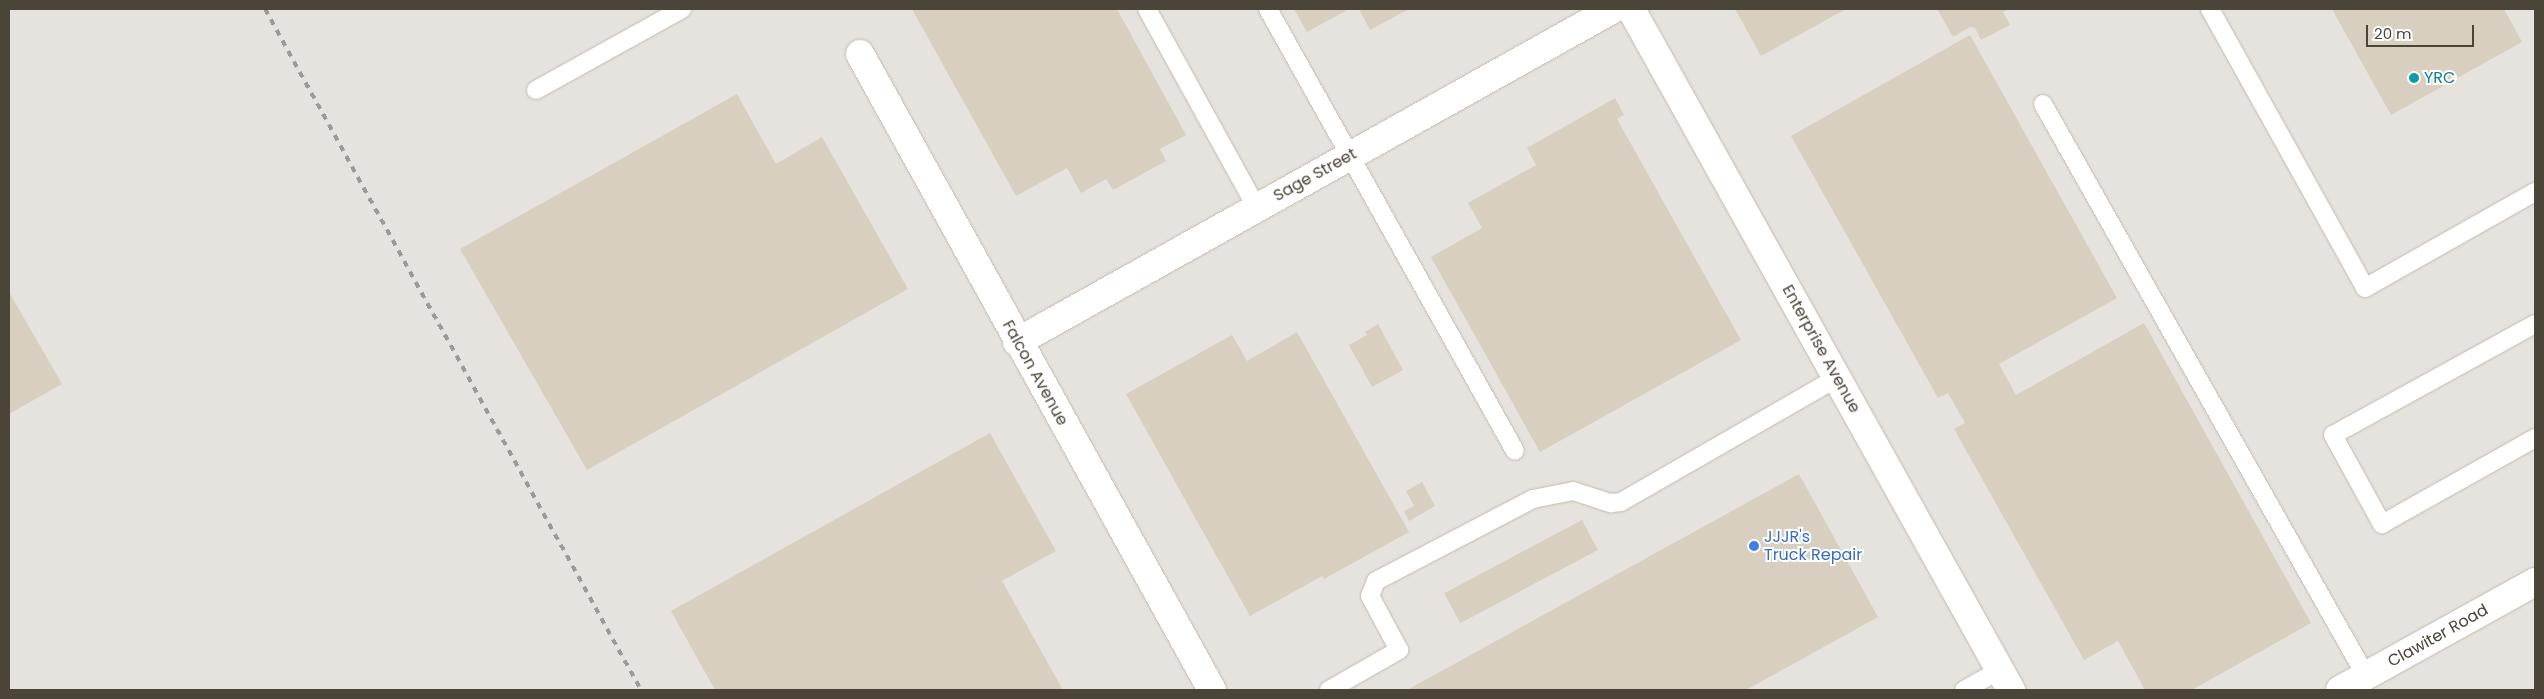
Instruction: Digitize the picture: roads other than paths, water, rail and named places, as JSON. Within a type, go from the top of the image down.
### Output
[{"type":"street","name":"Sage Street","points":[[1017,342],[1613,9]]},
{"type":"street","name":"Enterprise Avenue","points":[[1631,9],[2006,680]]},
{"type":"street","name":"Falcon Avenue","points":[[860,54],[1017,342],[1212,690]]},
{"type":"street","name":"Clawiter Road","points":[[2340,690],[2535,582]]},
{"type":"lane","points":[[536,90],[682,9]]},
{"type":"lane","points":[[1147,9],[1256,208]]},
{"type":"lane","points":[[1268,9],[1516,451]]},
{"type":"lane","points":[[2210,9],[2365,288],[2535,192]]},
{"type":"lane","points":[[2043,104],[2366,676]]},
{"type":"lane","points":[[2535,324],[2333,435],[2382,524],[2535,438]]},
{"type":"lane","points":[[1330,690],[1399,650],[1370,596],[1376,581],[1533,500],[1573,491],[1611,503],[1621,502],[1837,378]]},
{"type":"lane","points":[[1964,690],[2006,680]]},
{"type":"railway","points":[[265,9],[641,690]]},
{"type":"place","name":"YRC","points":[[2414,78]]},
{"type":"place","name":"JJJR's Truck Repair","points":[[1754,546]]}]
